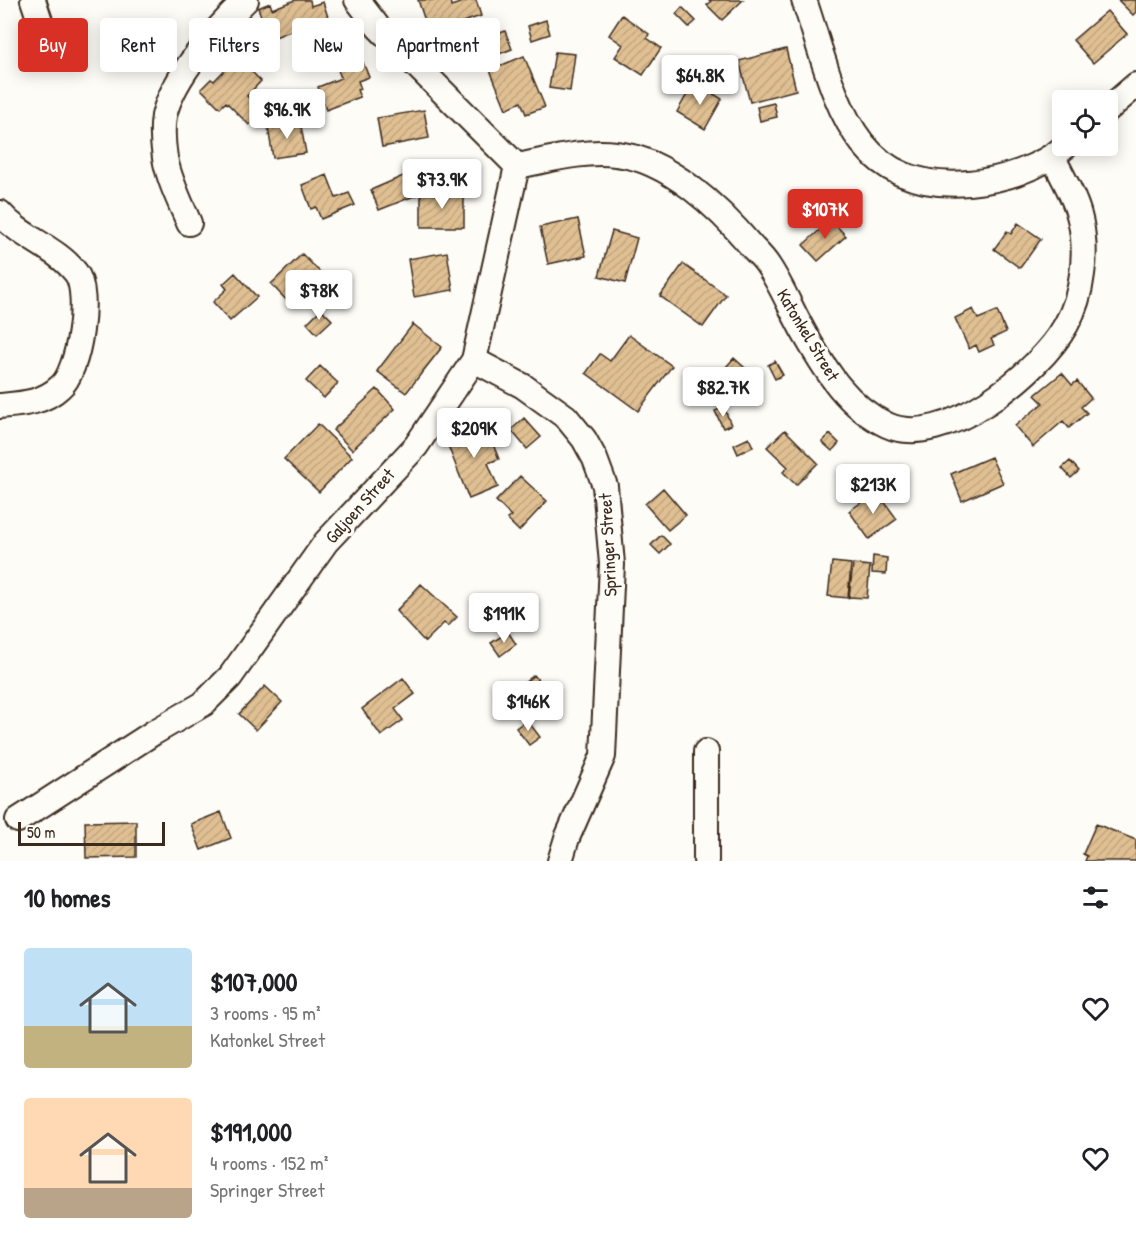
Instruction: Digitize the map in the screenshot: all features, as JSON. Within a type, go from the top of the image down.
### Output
[{"type":"street","points":[[33,0],[39,18]]},
{"type":"street","points":[[189,223],[165,158],[164,117],[174,90],[190,66],[246,0]]},
{"type":"street","points":[[357,0],[378,27],[517,166]]},
{"type":"street","points":[[804,0],[842,112],[852,131],[868,151],[897,173],[928,182],[957,184],[987,181],[1010,175],[1052,154]]},
{"type":"street","points":[[1118,101],[1136,85]]},
{"type":"street","name":"Katonkel Street","points":[[517,166],[585,154],[617,154],[648,163],[693,188],[728,218],[769,267],[826,371],[842,390],[862,409],[888,425],[915,430],[959,418],[987,402],[1018,380],[1046,352],[1066,326],[1077,301],[1083,272],[1083,251],[1079,214],[1061,156]]},
{"type":"street","name":"Galjoen Street","points":[[18,820],[202,704],[230,677],[327,542],[416,446],[474,360],[517,166]]},
{"type":"street","points":[[0,213],[22,233],[68,264],[78,276],[82,289],[82,320],[73,363],[63,386],[44,400],[0,406]]},
{"type":"street","name":"Springer Street","points":[[474,360],[524,386],[566,417],[584,439],[595,459],[605,486],[612,564],[603,756],[567,838],[560,861]]},
{"type":"street","points":[[705,752],[706,861]]},
{"type":"building","points":[[295,0],[310,0],[311,6],[323,2],[328,17],[292,18],[292,30],[280,35],[280,18],[262,18],[258,8],[270,3],[272,9]]},
{"type":"building","points":[[418,0],[450,0],[451,6],[476,0],[481,16],[475,18],[424,18]]},
{"type":"building","points":[[709,0],[743,0],[722,20],[707,5],[711,2]]},
{"type":"building","points":[[1118,0],[1136,0],[1136,12],[1133,15]]},
{"type":"building","points":[[682,7],[696,21],[689,27],[676,14]]},
{"type":"building","points":[[1107,11],[1127,34],[1093,63],[1073,40]]},
{"type":"building","points":[[622,15],[649,34],[647,38],[661,48],[643,75],[615,57],[623,45],[609,35]]},
{"type":"building","points":[[546,20],[550,34],[532,40],[528,26]]},
{"type":"building","points":[[505,31],[512,49],[500,54],[500,33]]},
{"type":"building","points":[[786,49],[796,90],[750,102],[739,61]]},
{"type":"building","points":[[555,52],[575,54],[570,91],[549,88]]},
{"type":"building","points":[[524,56],[545,107],[526,114],[521,102],[506,109],[491,72],[500,72],[500,66]]},
{"type":"building","points":[[364,65],[369,77],[358,81],[361,89],[357,90],[360,97],[326,110],[318,87],[341,78],[339,72],[364,72]]},
{"type":"building","points":[[223,72],[252,72],[261,81],[247,96],[262,111],[249,125],[226,102],[220,108],[201,89],[211,79],[214,81]]},
{"type":"building","points":[[694,82],[722,99],[705,129],[677,112]]},
{"type":"building","points":[[774,103],[777,117],[760,121],[757,107]]},
{"type":"building","points":[[424,110],[429,138],[382,147],[377,118]]},
{"type":"building","points":[[300,121],[306,153],[273,158],[268,127]]},
{"type":"building","points":[[410,173],[419,194],[379,210],[371,190]]},
{"type":"building","points":[[327,175],[336,198],[349,193],[355,205],[321,219],[316,207],[311,209],[302,185]]},
{"type":"building","points":[[421,194],[464,194],[464,227],[421,227]]},
{"type":"building","points":[[578,219],[586,256],[548,264],[540,227]]},
{"type":"building","points":[[831,220],[846,236],[818,261],[803,245]]},
{"type":"building","points":[[1018,223],[1041,239],[1020,268],[994,249],[1007,231],[1011,234]]},
{"type":"building","points":[[612,231],[637,238],[625,283],[599,276]]},
{"type":"building","points":[[447,252],[453,290],[414,297],[408,259]]},
{"type":"building","points":[[302,254],[323,275],[292,306],[271,284]]},
{"type":"building","points":[[683,264],[726,295],[703,327],[660,296]]},
{"type":"building","points":[[235,273],[257,297],[230,321],[213,302],[227,289],[223,284]]},
{"type":"building","points":[[321,309],[332,320],[317,334],[307,323]]},
{"type":"building","points":[[973,309],[978,319],[997,311],[1006,332],[991,339],[994,345],[979,352],[976,345],[969,349],[955,318]]},
{"type":"building","points":[[413,324],[442,347],[406,393],[377,371]]},
{"type":"building","points":[[629,335],[672,366],[638,411],[586,373],[600,354],[610,361]]},
{"type":"building","points":[[734,358],[754,376],[738,394],[718,376]]},
{"type":"building","points":[[775,361],[783,375],[775,379],[768,365]]},
{"type":"building","points":[[320,366],[338,383],[324,398],[306,381]]},
{"type":"building","points":[[1062,373],[1072,385],[1077,381],[1091,398],[1081,407],[1087,413],[1069,428],[1063,421],[1033,447],[1015,426],[1043,403],[1035,395]]},
{"type":"building","points":[[377,389],[395,409],[352,450],[333,430]]},
{"type":"building","points":[[724,407],[731,425],[723,428],[715,411]]},
{"type":"building","points":[[524,418],[541,437],[527,449],[511,430]]},
{"type":"building","points":[[484,422],[499,459],[488,463],[498,487],[469,499],[445,438]]},
{"type":"building","points":[[318,424],[352,457],[319,492],[284,459]]},
{"type":"building","points":[[785,430],[818,463],[796,485],[783,472],[788,467],[767,447]]},
{"type":"building","points":[[830,434],[839,443],[832,451],[822,442]]},
{"type":"building","points":[[749,438],[753,447],[738,454],[734,445]]},
{"type":"building","points":[[991,457],[1003,483],[962,501],[951,474]]},
{"type":"building","points":[[1070,461],[1079,471],[1071,478],[1062,468]]},
{"type":"building","points":[[520,476],[547,501],[519,531],[507,519],[511,516],[496,501]]},
{"type":"building","points":[[663,488],[686,515],[668,530],[645,504]]},
{"type":"building","points":[[877,492],[897,519],[869,539],[849,511]]},
{"type":"building","points":[[661,535],[670,544],[660,554],[651,545]]},
{"type":"building","points":[[873,556],[887,558],[886,574],[872,573]]},
{"type":"building","points":[[832,562],[851,564],[848,598],[828,596]]},
{"type":"building","points":[[853,564],[870,566],[867,598],[849,597]]},
{"type":"building","points":[[421,584],[457,617],[448,626],[444,623],[425,642],[396,611]]},
{"type":"building","points":[[508,632],[516,644],[500,656],[491,643]]},
{"type":"building","points":[[534,675],[553,698],[537,711],[518,688]]},
{"type":"building","points":[[403,678],[415,694],[395,709],[403,720],[381,736],[362,709]]},
{"type":"building","points":[[265,686],[282,702],[256,730],[239,714]]},
{"type":"building","points":[[527,720],[540,737],[529,745],[516,728]]},
{"type":"building","points":[[221,812],[231,838],[201,850],[191,824]]},
{"type":"building","points":[[136,821],[136,857],[86,858],[85,822]]},
{"type":"building","points":[[1096,824],[1136,840],[1136,861],[1085,861],[1087,856],[1083,854]]}]
